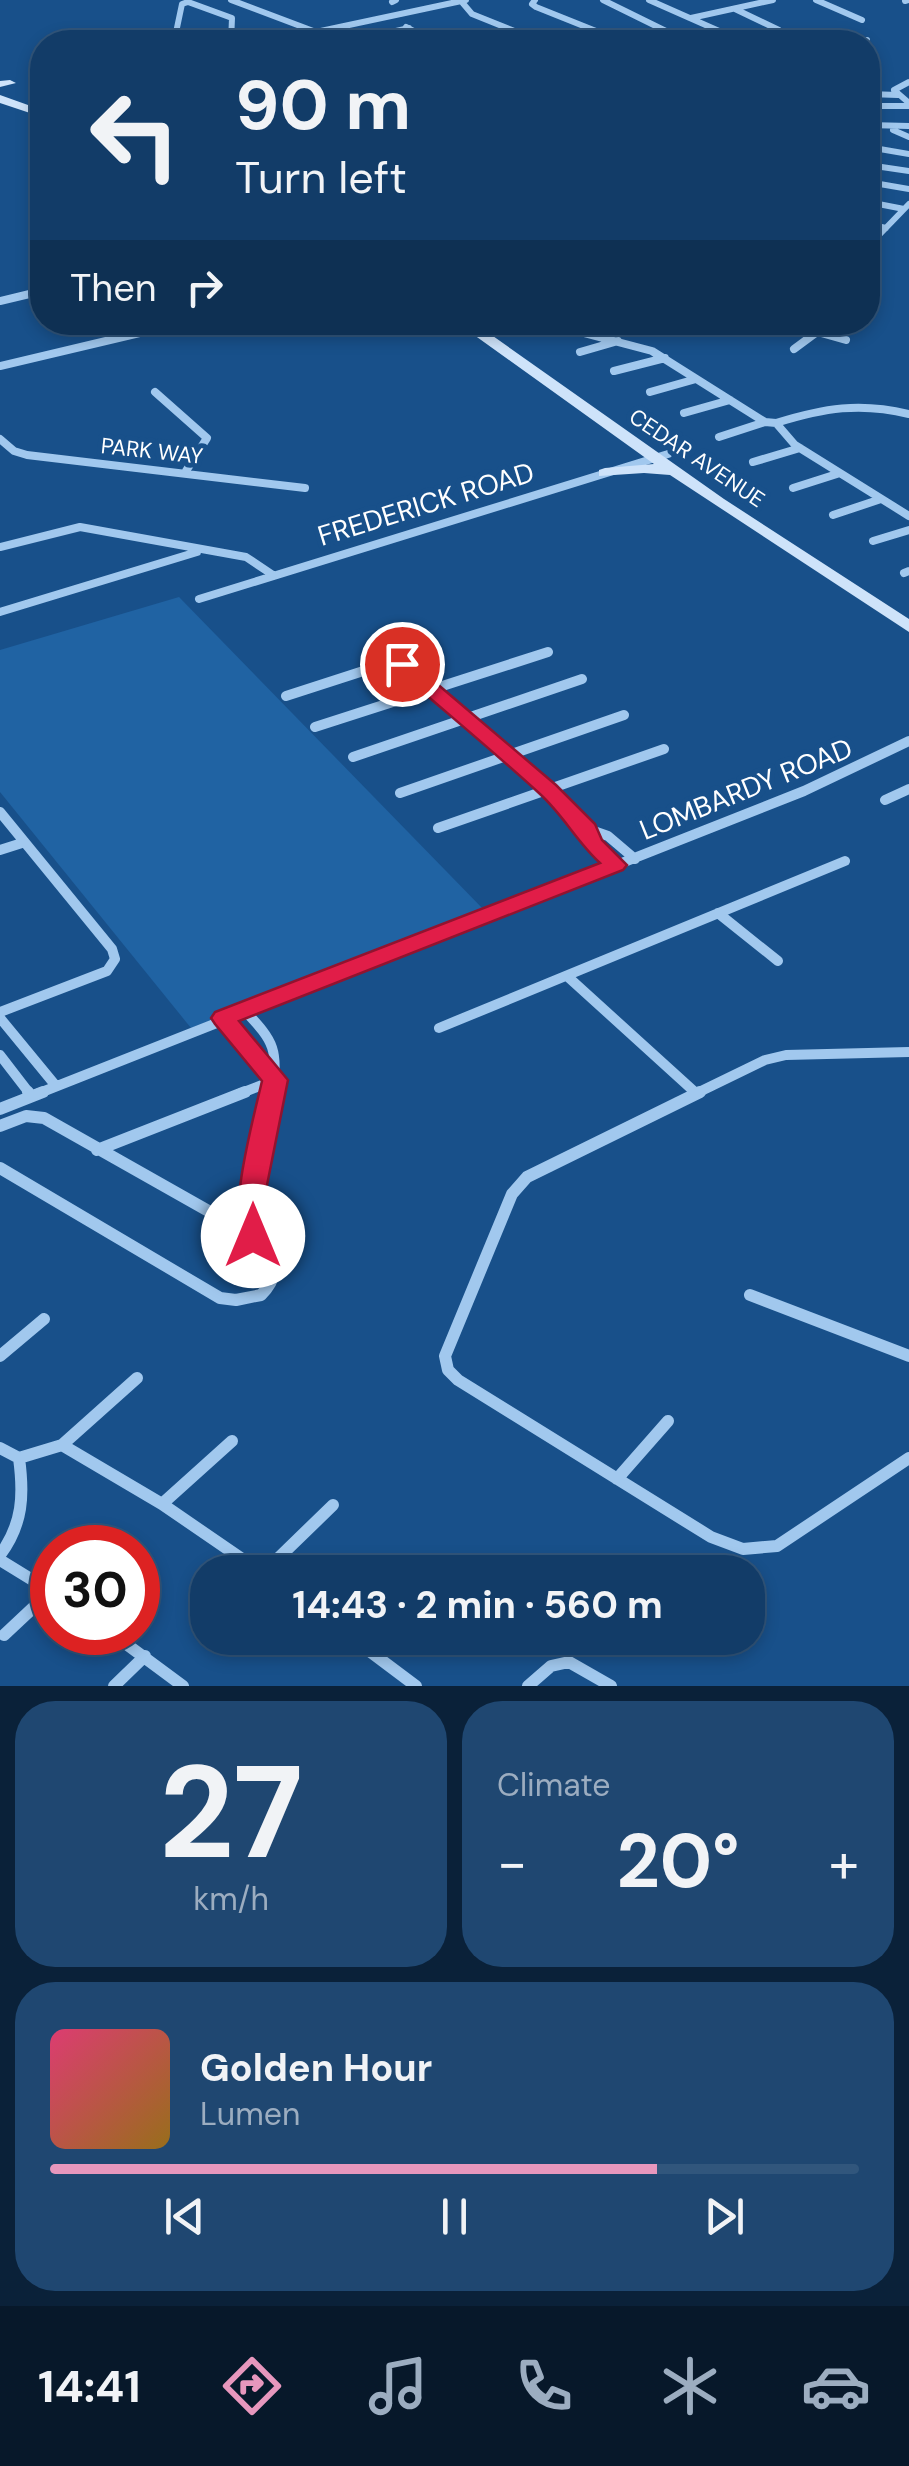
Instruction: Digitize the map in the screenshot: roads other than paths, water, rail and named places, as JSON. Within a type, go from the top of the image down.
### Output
[{"type":"main road","points":[[9,83],[9,94],[17,105]]},
{"type":"main road","points":[[0,99],[30,112]]},
{"type":"main road","points":[[0,107],[30,115]]},
{"type":"main road","name":"CEDAR AVENUE","points":[[486,335],[909,627]]},
{"type":"main road","points":[[606,472],[666,461]]},
{"type":"main road","name":"CEDAR AVENUE","points":[[666,461],[909,614]]},
{"type":"street","points":[[210,10],[236,2],[306,30],[330,30],[464,0],[472,14],[512,30]]},
{"type":"street","points":[[535,0],[532,4],[536,7],[594,30]]},
{"type":"street","points":[[603,0],[661,30]]},
{"type":"street","points":[[649,0],[716,30]]},
{"type":"street","points":[[689,18],[773,0]]},
{"type":"street","points":[[816,0],[862,20]]},
{"type":"street","points":[[177,30],[182,4],[232,18],[232,30]]},
{"type":"street","points":[[632,14],[664,7]]},
{"type":"street","points":[[734,9],[779,30]]},
{"type":"street","points":[[386,18],[412,30]]},
{"type":"street","points":[[399,30],[408,28]]},
{"type":"street","points":[[909,82],[894,89],[909,105]]},
{"type":"street","points":[[880,94],[899,95]]},
{"type":"street","points":[[880,106],[909,105]]},
{"type":"street","points":[[880,125],[909,126]]},
{"type":"street","points":[[893,130],[909,140],[900,152]]},
{"type":"street","points":[[880,149],[909,154]]},
{"type":"street","points":[[880,167],[909,171]]},
{"type":"street","points":[[880,184],[909,189]]},
{"type":"street","points":[[880,204],[907,207]]},
{"type":"street","points":[[880,230],[907,207]]},
{"type":"street","points":[[3,300],[30,294]]},
{"type":"street","points":[[0,366],[131,335]]},
{"type":"street","points":[[594,335],[664,358],[765,422]]},
{"type":"street","points":[[794,349],[813,335]]},
{"type":"street","points":[[828,335],[846,340]]},
{"type":"street","points":[[580,352],[618,342]]},
{"type":"street","points":[[614,371],[664,358]]},
{"type":"street","points":[[650,392],[696,379]]},
{"type":"street","points":[[155,392],[207,438],[186,472]]},
{"type":"street","points":[[684,413],[730,400]]},
{"type":"street","points":[[719,437],[846,402],[909,414]]},
{"type":"street","points":[[776,423],[800,448],[908,514]]},
{"type":"street","points":[[0,439],[14,451]]},
{"type":"street","points":[[753,462],[800,448]]},
{"type":"street","name":"PARK WAY","points":[[0,452],[304,488]]},
{"type":"street","name":"FREDERICK ROAD","points":[[199,599],[606,472],[666,461]]},
{"type":"street","points":[[792,488],[840,473]]},
{"type":"street","points":[[833,515],[881,499]]},
{"type":"street","points":[[0,547],[75,527],[248,558],[273,576]]},
{"type":"street","points":[[873,541],[909,530]]},
{"type":"street","points":[[0,612],[198,551]]},
{"type":"street","points":[[315,728],[548,652]]},
{"type":"street","points":[[286,696],[385,664],[408,667],[588,829],[608,836],[634,858]]},
{"type":"street","points":[[353,757],[582,680]]},
{"type":"street","points":[[400,793],[624,715]]},
{"type":"street","name":"LOMBARDY ROAD","points":[[0,1108],[804,792],[909,744]]},
{"type":"street","points":[[438,828],[664,749]]},
{"type":"street","points":[[884,800],[909,789]]},
{"type":"street","points":[[0,812],[102,936],[116,959],[100,974],[0,1015],[56,1086]]},
{"type":"street","points":[[588,829],[591,843],[615,865]]},
{"type":"street","points":[[0,850],[22,842]]},
{"type":"street","points":[[439,1028],[845,862]]},
{"type":"street","points":[[718,914],[778,961]]},
{"type":"street","points":[[567,976],[697,1094]]},
{"type":"street","points":[[244,1010],[276,1047],[275,1080],[253,1190],[253,1236]]},
{"type":"street","points":[[224,1018],[275,1080]]},
{"type":"street","points":[[909,1052],[778,1056],[519,1183],[445,1356],[448,1370],[458,1380],[726,1545],[758,1551],[790,1539],[909,1458]]},
{"type":"street","points":[[0,1055],[31,1096]]},
{"type":"street","points":[[97,1150],[275,1080]]},
{"type":"street","points":[[0,1126],[26,1116],[42,1116],[253,1236],[274,1250],[275,1266],[269,1289],[252,1298],[220,1298],[0,1168]]},
{"type":"street","points":[[750,1294],[909,1356]]},
{"type":"street","points":[[0,1356],[44,1319]]},
{"type":"street","points":[[0,1448],[20,1458],[62,1444],[136,1378]]},
{"type":"street","points":[[617,1479],[668,1421]]},
{"type":"street","points":[[162,1504],[232,1440]]},
{"type":"street","points":[[62,1444],[238,1555]]},
{"type":"street","points":[[20,1458],[24,1486],[22,1522],[0,1557],[30,1577]]},
{"type":"street","points":[[281,1555],[333,1505]]},
{"type":"street","points":[[4,1635],[30,1612]]},
{"type":"street","points":[[385,1655],[416,1686]]},
{"type":"street","points":[[114,1686],[144,1656],[183,1686]]},
{"type":"street","points":[[528,1686],[551,1666],[568,1662],[611,1686]]}]
